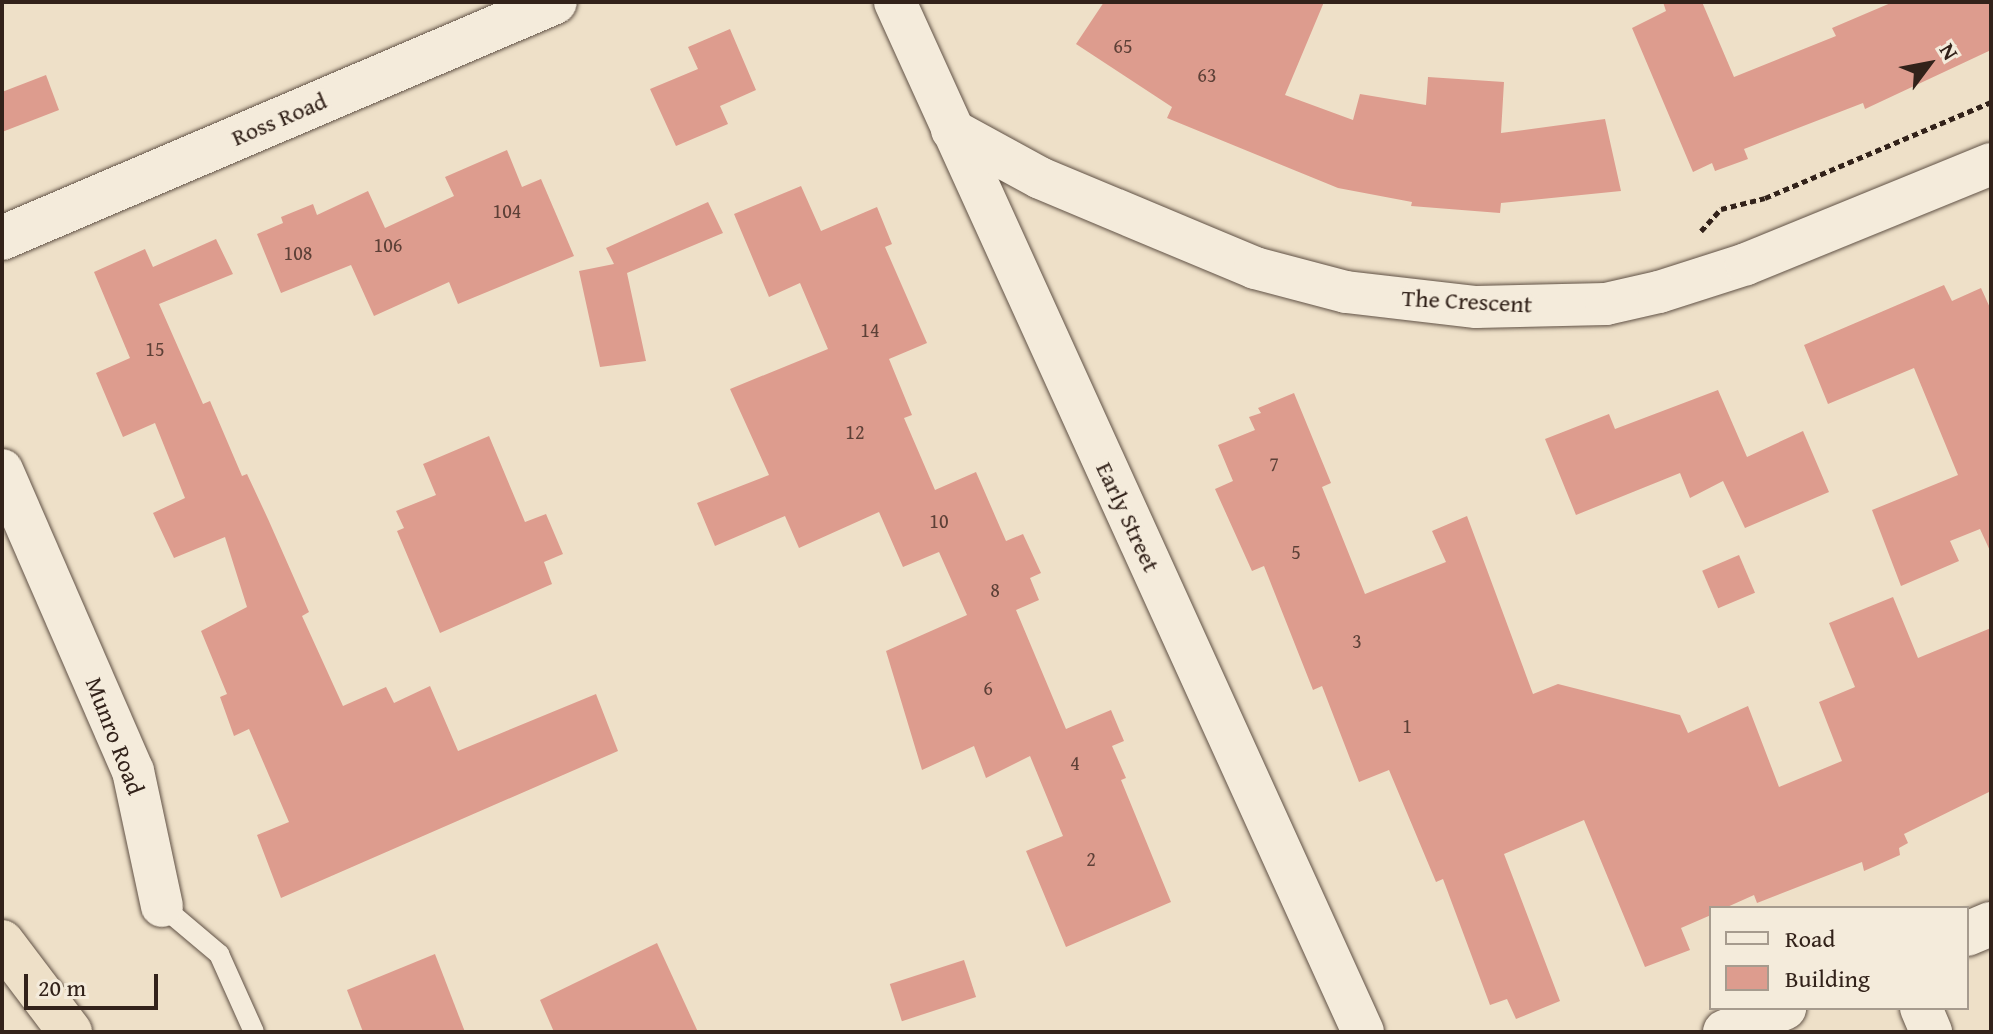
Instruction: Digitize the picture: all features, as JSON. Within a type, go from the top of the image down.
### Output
[{"type":"highway","points":[[2,942],[70,1032]]},
{"type":"street","name":"Ross Road","points":[[2,238],[555,2]]},
{"type":"street","name":"Early Street","points":[[895,2],[1363,1032]]},
{"type":"street","name":"The Crescent","points":[[952,130],[1054,185],[1255,268],[1346,292],[1476,307],[1606,304],[1659,292],[1746,264],[1991,164]]},
{"type":"street","name":"Munro Road","points":[[2,470],[133,771],[162,906]]},
{"type":"street","points":[[1969,933],[1991,924]]},
{"type":"street","points":[[1725,1032],[1779,1010]]},
{"type":"street","points":[[1922,1010],[1931,1032]]},
{"type":"lane","name":"Munro Road","points":[[162,906],[219,954],[254,1032]]},
{"type":"path","points":[[1690,244],[1721,209],[1765,198],[1991,102]]},
{"type":"building","points":[[1104,2],[1324,2],[1285,95],[1353,120],[1360,94],[1426,105],[1428,77],[1504,82],[1501,133],[1605,119],[1621,191],[1501,203],[1500,213],[1411,206],[1412,202],[1338,188],[1167,118],[1172,107],[1076,44]]},
{"type":"building","points":[[1663,2],[1702,2],[1734,77],[1836,36],[1832,28],[1893,2],[1991,2],[1991,50],[1865,109],[1863,103],[1744,149],[1748,159],[1715,171],[1712,163],[1693,172],[1632,28],[1666,11]]},
{"type":"building","points":[[730,29],[756,90],[720,106],[728,124],[676,146],[650,89],[698,69],[688,47]]},
{"type":"building","points":[[46,75],[59,110],[2,132],[2,92]]},
{"type":"building","points":[[507,150],[522,187],[541,179],[574,256],[458,304],[449,282],[374,316],[351,265],[281,293],[257,234],[283,223],[281,217],[313,204],[317,215],[368,191],[385,228],[454,196],[445,177]]},
{"type":"building","points":[[801,186],[821,231],[877,207],[892,244],[885,247],[927,343],[889,359],[912,415],[904,418],[935,490],[976,472],[1006,541],[1023,534],[1041,573],[1030,578],[1039,600],[1016,610],[1066,729],[1111,710],[1124,741],[1112,746],[1126,778],[1121,780],[1171,902],[1066,947],[1026,851],[1063,836],[1030,756],[986,778],[974,746],[922,770],[886,651],[967,615],[939,552],[903,567],[879,512],[799,548],[785,516],[715,546],[697,503],[769,475],[730,389],[828,349],[800,283],[769,297],[734,214]]},
{"type":"building","points":[[708,202],[723,233],[627,273],[646,361],[600,367],[579,271],[614,264],[606,248]]},
{"type":"building","points":[[216,239],[233,274],[159,304],[203,404],[210,401],[242,476],[247,474],[268,519],[309,612],[302,616],[343,706],[386,687],[394,703],[430,686],[458,751],[596,694],[618,751],[281,898],[257,835],[289,822],[249,729],[234,736],[220,697],[227,694],[201,631],[247,607],[225,537],[174,558],[153,513],[185,498],[155,423],[123,437],[96,373],[130,358],[94,272],[145,249],[153,267]]},
{"type":"building","points":[[1944,285],[1952,301],[1981,288],[1991,310],[1991,553],[1980,529],[1950,541],[1959,561],[1901,586],[1872,510],[1958,475],[1914,368],[1828,404],[1804,345]]},
{"type":"building","points":[[1718,390],[1747,457],[1803,431],[1829,492],[1745,528],[1723,481],[1690,498],[1680,473],[1576,515],[1545,439],[1609,414],[1615,429]]},
{"type":"building","points":[[1294,393],[1331,483],[1322,487],[1365,594],[1446,562],[1432,531],[1467,516],[1533,694],[1558,684],[1680,715],[1688,733],[1748,706],[1779,787],[1842,761],[1819,702],[1855,687],[1829,623],[1893,597],[1918,658],[1991,628],[1991,791],[1904,834],[1908,843],[1899,848],[1900,855],[1864,871],[1862,862],[1757,903],[1754,895],[1729,906],[1709,906],[1709,916],[1681,928],[1690,950],[1645,967],[1584,820],[1504,854],[1560,1001],[1516,1019],[1507,999],[1490,1005],[1443,879],[1436,882],[1389,770],[1359,782],[1322,686],[1313,690],[1264,566],[1252,571],[1215,489],[1233,481],[1218,445],[1255,430],[1249,417],[1261,413],[1258,408]]},
{"type":"building","points":[[489,436],[525,522],[546,514],[563,554],[544,562],[552,584],[440,633],[397,531],[404,528],[396,511],[436,495],[423,464]]},
{"type":"building","points":[[1739,555],[1755,593],[1718,608],[1702,571]]},
{"type":"building","points":[[657,943],[698,1032],[554,1032],[540,1000]]},
{"type":"building","points":[[435,954],[465,1032],[363,1032],[347,990]]},
{"type":"building","points":[[964,960],[976,997],[902,1021],[890,984]]}]
